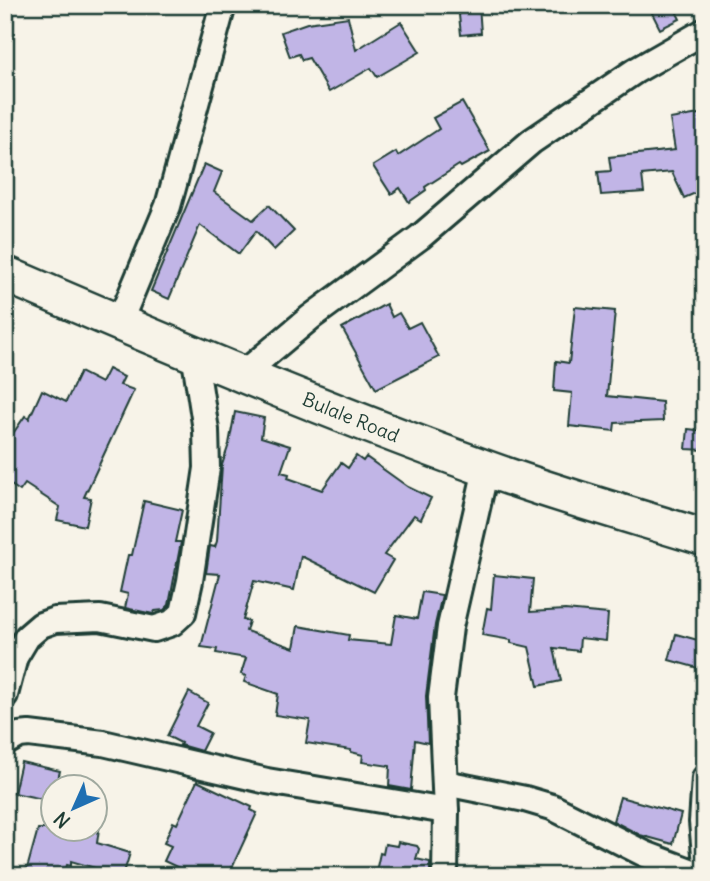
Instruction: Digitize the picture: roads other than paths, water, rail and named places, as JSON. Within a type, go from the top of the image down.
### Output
[{"type":"street","points":[[119,323],[168,206],[223,5]]},
{"type":"street","points":[[243,374],[311,317],[420,237],[532,141],[635,71],[705,31]]},
{"type":"street","name":"Bulale Road","points":[[5,274],[243,374],[486,469],[705,538]]},
{"type":"street","points":[[5,695],[15,657],[27,636],[41,625],[55,620],[100,618],[154,629],[172,624],[183,613],[207,467],[206,430],[194,352]]},
{"type":"street","points":[[445,876],[446,811],[441,698],[450,628],[486,469]]},
{"type":"street","points":[[5,743],[19,735],[29,734],[103,743],[267,781],[446,811]]},
{"type":"street","points":[[705,778],[702,822],[705,854]]},
{"type":"street","points":[[445,783],[552,807],[645,854],[703,876]]}]
